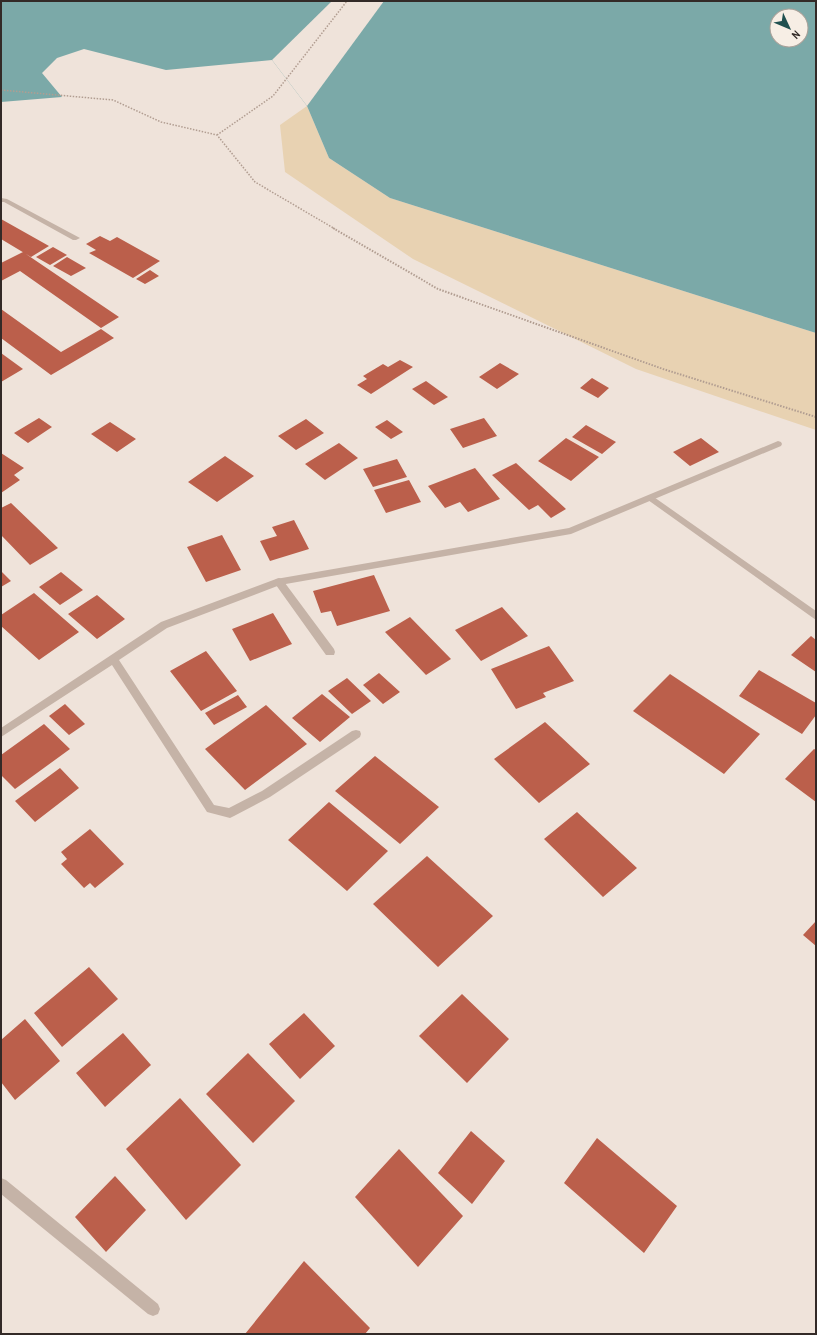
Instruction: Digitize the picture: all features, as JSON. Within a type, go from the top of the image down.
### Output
[{"type":"street","points":[[1,200],[5,200],[76,238]]},
{"type":"street","points":[[1,733],[164,625],[279,582],[571,531],[778,444]]},
{"type":"street","points":[[651,498],[816,616]]},
{"type":"street","points":[[279,582],[330,652]]},
{"type":"street","points":[[113,659],[211,809],[230,813],[266,794],[356,734]]},
{"type":"street","points":[[1,1185],[154,1309]]},
{"type":"path","points":[[216,135],[273,96],[347,1]]},
{"type":"path","points":[[1,90],[113,100],[161,122],[216,135],[255,182],[438,289],[663,369],[816,417]]},
{"type":"sand","points":[[307,106],[329,158],[390,198],[816,333],[816,430],[636,369],[413,259],[285,172],[280,125]]},
{"type":"water","points":[[1,1],[816,1],[816,333],[390,198],[329,158],[307,106],[272,60],[166,70],[84,49],[57,58],[42,73],[62,97],[1,102]]},
{"type":"pier","points":[[332,1],[384,1],[307,106],[272,60]]},
{"type":"building","points":[[1,219],[49,246],[31,257],[1,239]]},
{"type":"building","points":[[100,236],[110,241],[117,237],[160,261],[133,278],[89,253],[96,250],[86,244]]},
{"type":"building","points":[[53,247],[67,255],[50,265],[36,257]]},
{"type":"building","points":[[23,252],[119,317],[101,328],[20,271],[1,281],[1,263]]},
{"type":"building","points":[[67,257],[86,268],[71,276],[53,266]]},
{"type":"building","points":[[150,270],[159,276],[145,284],[136,279]]},
{"type":"building","points":[[1,309],[61,352],[101,329],[114,338],[51,375],[1,338]]},
{"type":"building","points":[[1,353],[23,369],[1,382]]},
{"type":"building","points":[[400,360],[413,367],[371,394],[357,385],[367,379],[363,376],[383,364],[388,367]]},
{"type":"building","points":[[500,363],[519,374],[497,389],[479,377]]},
{"type":"building","points":[[592,378],[609,388],[598,398],[580,388]]},
{"type":"building","points":[[426,381],[448,397],[434,405],[412,389]]},
{"type":"building","points":[[39,418],[52,427],[28,443],[14,433]]},
{"type":"building","points":[[484,418],[497,436],[463,448],[450,429]]},
{"type":"building","points":[[306,419],[324,433],[296,450],[278,436]]},
{"type":"building","points":[[387,420],[403,432],[391,439],[375,427]]},
{"type":"building","points":[[110,422],[136,439],[117,452],[91,434]]},
{"type":"building","points":[[586,425],[616,442],[602,454],[572,437]]},
{"type":"building","points":[[566,438],[599,457],[571,481],[538,461]]},
{"type":"building","points":[[701,438],[719,452],[690,466],[673,452]]},
{"type":"building","points":[[339,443],[358,458],[325,480],[305,464]]},
{"type":"building","points":[[1,453],[24,468],[14,475],[20,480],[1,493]]},
{"type":"building","points":[[225,456],[254,476],[217,502],[188,482]]},
{"type":"building","points":[[397,459],[407,477],[373,487],[363,469]]},
{"type":"building","points":[[516,463],[566,509],[551,518],[538,505],[529,510],[492,475]]},
{"type":"building","points":[[475,468],[500,499],[468,512],[460,502],[445,508],[428,486]]},
{"type":"building","points":[[409,480],[421,502],[386,513],[374,490]]},
{"type":"building","points":[[11,503],[58,548],[30,565],[1,535],[1,508]]},
{"type":"building","points":[[294,520],[309,549],[270,561],[260,541],[277,536],[272,527]]},
{"type":"building","points":[[222,535],[241,570],[206,582],[187,547]]},
{"type":"building","points":[[1,571],[11,581],[1,587]]},
{"type":"building","points":[[61,572],[83,590],[60,605],[39,587]]},
{"type":"building","points":[[374,575],[390,611],[337,626],[331,611],[321,613],[313,591]]},
{"type":"building","points":[[34,593],[79,632],[39,660],[1,626],[1,615]]},
{"type":"building","points":[[97,595],[125,619],[97,639],[68,614]]},
{"type":"building","points":[[502,607],[528,636],[481,661],[455,630]]},
{"type":"building","points":[[273,613],[292,644],[250,661],[232,629]]},
{"type":"building","points":[[410,617],[451,659],[426,675],[385,632]]},
{"type":"building","points":[[811,636],[816,640],[816,672],[791,655]]},
{"type":"building","points":[[549,646],[574,681],[543,693],[546,697],[516,709],[491,669]]},
{"type":"building","points":[[206,651],[237,691],[201,711],[170,671]]},
{"type":"building","points":[[759,670],[816,703],[816,715],[802,734],[739,696]]},
{"type":"building","points":[[379,673],[400,692],[383,704],[363,685]]},
{"type":"building","points":[[670,674],[760,734],[724,774],[633,711]]},
{"type":"building","points":[[347,678],[371,701],[352,714],[328,691]]},
{"type":"building","points":[[322,694],[350,717],[320,742],[292,718]]},
{"type":"building","points":[[238,695],[247,707],[214,725],[205,713]]},
{"type":"building","points":[[65,704],[85,724],[69,735],[49,716]]},
{"type":"building","points":[[266,705],[307,744],[245,790],[205,749]]},
{"type":"building","points":[[545,722],[590,764],[539,803],[494,759]]},
{"type":"building","points":[[44,724],[70,749],[15,789],[1,775],[1,755]]},
{"type":"building","points":[[814,749],[816,750],[816,802],[785,779]]},
{"type":"building","points":[[375,756],[439,807],[400,844],[335,791]]},
{"type":"building","points":[[60,768],[79,788],[35,822],[15,801]]},
{"type":"building","points":[[329,802],[388,851],[347,891],[288,840]]},
{"type":"building","points":[[577,812],[637,868],[603,897],[544,839]]},
{"type":"building","points":[[90,829],[124,864],[95,888],[90,883],[84,888],[61,864],[67,859],[61,852]]},
{"type":"building","points":[[427,856],[493,916],[438,967],[373,904]]},
{"type":"building","points":[[816,921],[816,946],[803,935]]},
{"type":"building","points":[[89,967],[118,999],[62,1047],[34,1013]]},
{"type":"building","points":[[462,994],[509,1039],[467,1083],[419,1036]]},
{"type":"building","points":[[304,1013],[335,1046],[300,1079],[269,1044]]},
{"type":"building","points":[[25,1019],[60,1061],[15,1100],[1,1082],[1,1040]]},
{"type":"building","points":[[123,1033],[151,1065],[105,1107],[76,1073]]},
{"type":"building","points":[[248,1053],[295,1101],[253,1143],[206,1094]]},
{"type":"building","points":[[180,1098],[241,1165],[186,1220],[126,1149]]},
{"type":"building","points":[[471,1131],[505,1161],[472,1204],[438,1173]]},
{"type":"building","points":[[597,1138],[677,1206],[644,1253],[564,1183]]},
{"type":"building","points":[[399,1149],[463,1216],[418,1267],[355,1197]]},
{"type":"building","points":[[115,1176],[146,1210],[106,1252],[75,1217]]},
{"type":"building","points":[[304,1261],[370,1328],[365,1334],[245,1334]]}]
